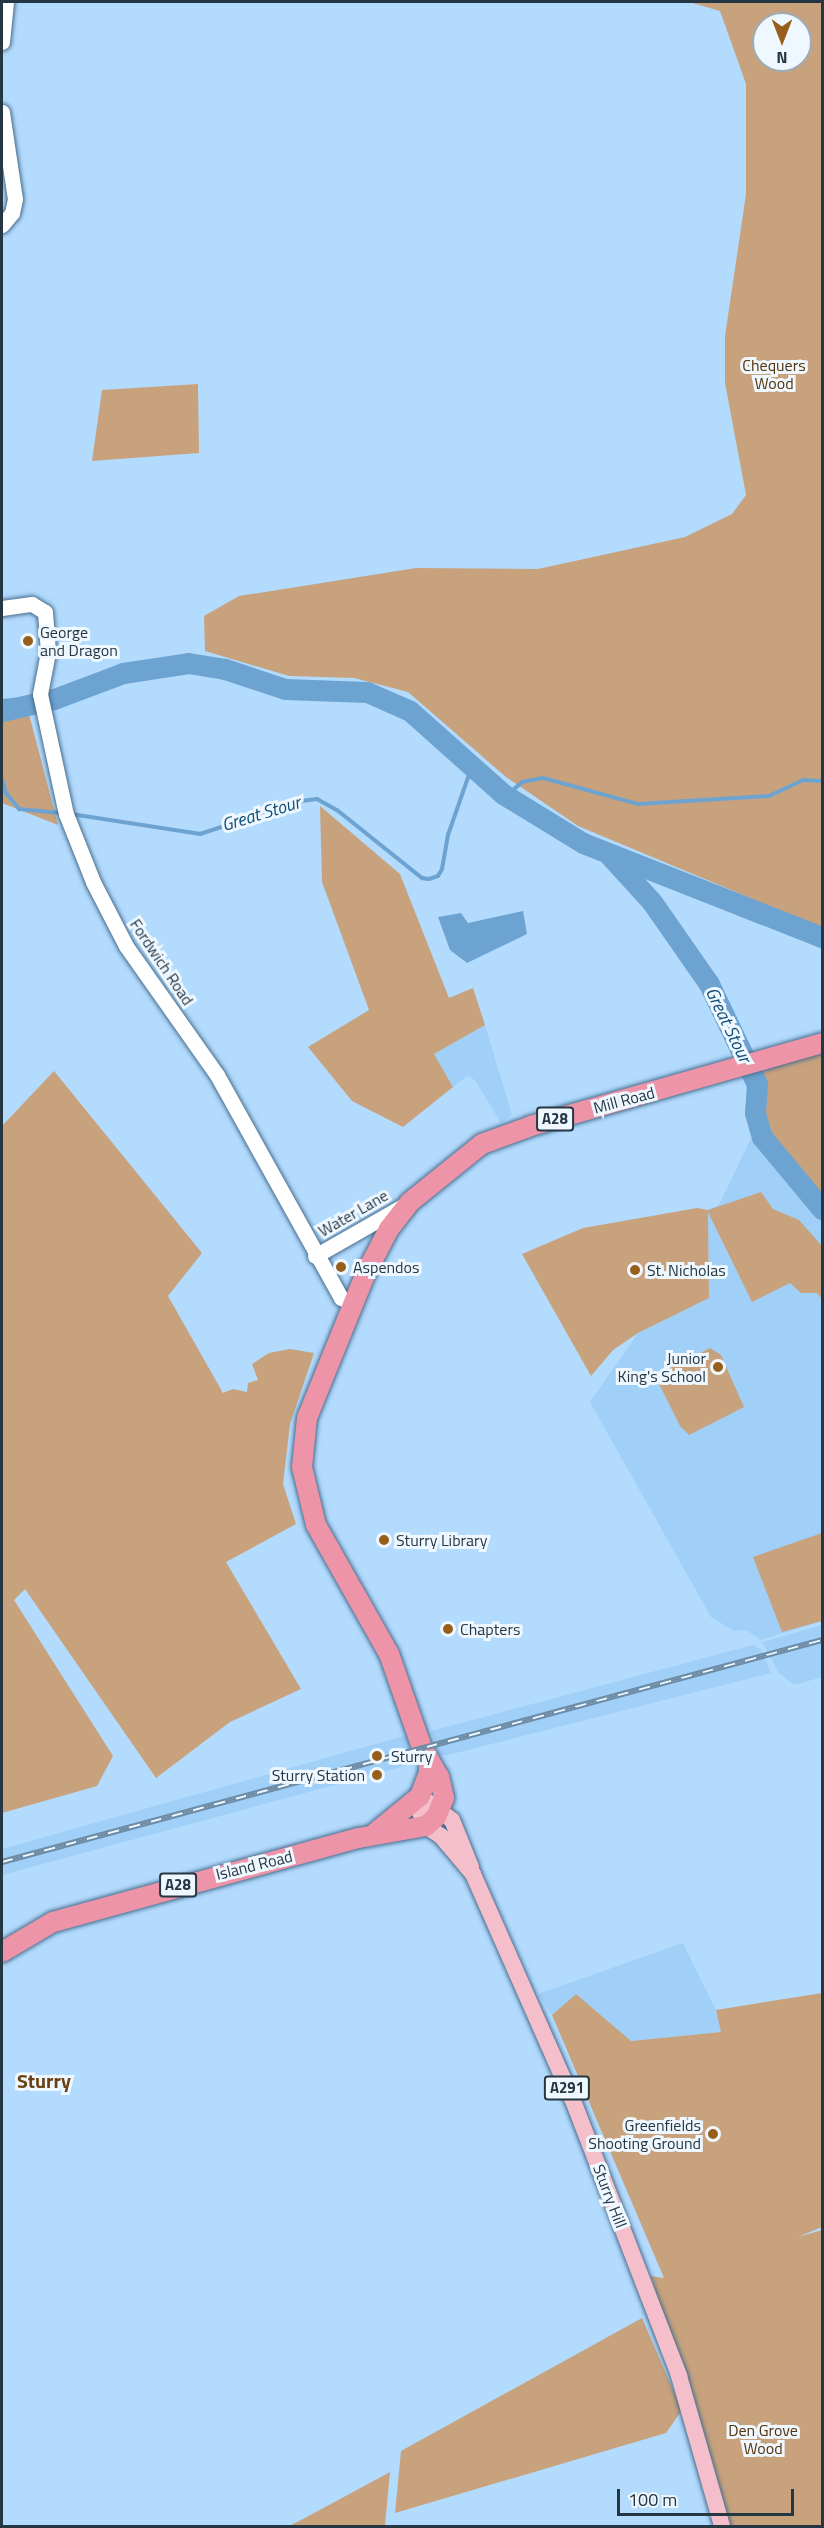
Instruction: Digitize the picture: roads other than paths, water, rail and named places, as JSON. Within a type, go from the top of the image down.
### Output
[{"type":"highway","name":"Mill Road","points":[[410,1202],[482,1144],[531,1126],[720,1075],[822,1043]]},
{"type":"highway","name":"A28","points":[[410,1202],[389,1229],[352,1303],[307,1418],[302,1467],[306,1497],[334,1560],[389,1654],[444,1798],[442,1809]]},
{"type":"highway","points":[[418,1799],[429,1773],[429,1760]]},
{"type":"highway","name":"Island Road","points":[[375,1834],[418,1799]]},
{"type":"highway","points":[[426,1826],[442,1809]]},
{"type":"highway","name":"Island Road","points":[[2,1952],[53,1922],[375,1834],[426,1826]]},
{"type":"main road","name":"Sturry Hill","points":[[418,1799],[442,1809],[465,1845],[473,1874],[572,2098],[660,2324],[694,2420],[722,2526]]},
{"type":"main road","name":"Sturry Hill","points":[[418,1799],[426,1826],[441,1836],[473,1874]]},
{"type":"street","points":[[2,42],[6,2]]},
{"type":"street","points":[[2,112],[15,199],[12,213],[2,225]]},
{"type":"street","name":"Fordwich Road","points":[[2,608],[41,606],[45,612],[48,652],[40,694],[43,714],[66,814],[96,887],[126,946],[217,1075],[315,1256],[341,1298],[352,1303]]},
{"type":"street","name":"Water Lane","points":[[315,1256],[410,1202]]},
{"type":"waterway","name":"Great Stour","points":[[2,711],[54,699],[123,673],[188,663],[225,669],[285,689],[367,692],[410,711],[503,794],[583,843],[822,937]]},
{"type":"waterway","name":"Great Stour","points":[[71,814],[200,834],[301,801],[317,799],[337,810],[422,878],[429,879],[438,876],[442,869],[448,835],[471,769]]},
{"type":"waterway","points":[[506,796],[522,782],[543,778],[638,804],[769,796],[803,780],[822,781]]},
{"type":"waterway","name":"Great Stour","points":[[2,779],[6,793],[19,809],[60,813]]},
{"type":"waterway","name":"Great Stour","points":[[610,856],[652,902],[709,984],[757,1084],[755,1113],[762,1137],[822,1209]]},
{"type":"railway","points":[[2,1862],[822,1640]]},
{"type":"place","name":"George and Dragon","points":[[28,641]]},
{"type":"place","name":"Aspendos","points":[[341,1267]]},
{"type":"place","name":"St. Nicholas","points":[[635,1270]]},
{"type":"place","name":"Junior King's School","points":[[718,1367]]},
{"type":"place","name":"Sturry Library","points":[[384,1540]]},
{"type":"place","name":"Chapters","points":[[448,1629]]},
{"type":"place","name":"Sturry","points":[[377,1756]]},
{"type":"place","name":"Sturry Station","points":[[377,1775]]},
{"type":"place","name":"Greenfields Shooting Ground","points":[[713,2134]]},
{"type":"district","name":"Sturry","points":[[44,2080]]},
{"type":"park label","name":"Chequers Wood","points":[[774,374]]},
{"type":"park label","name":"Den Grove Wood","points":[[763,2439]]}]
